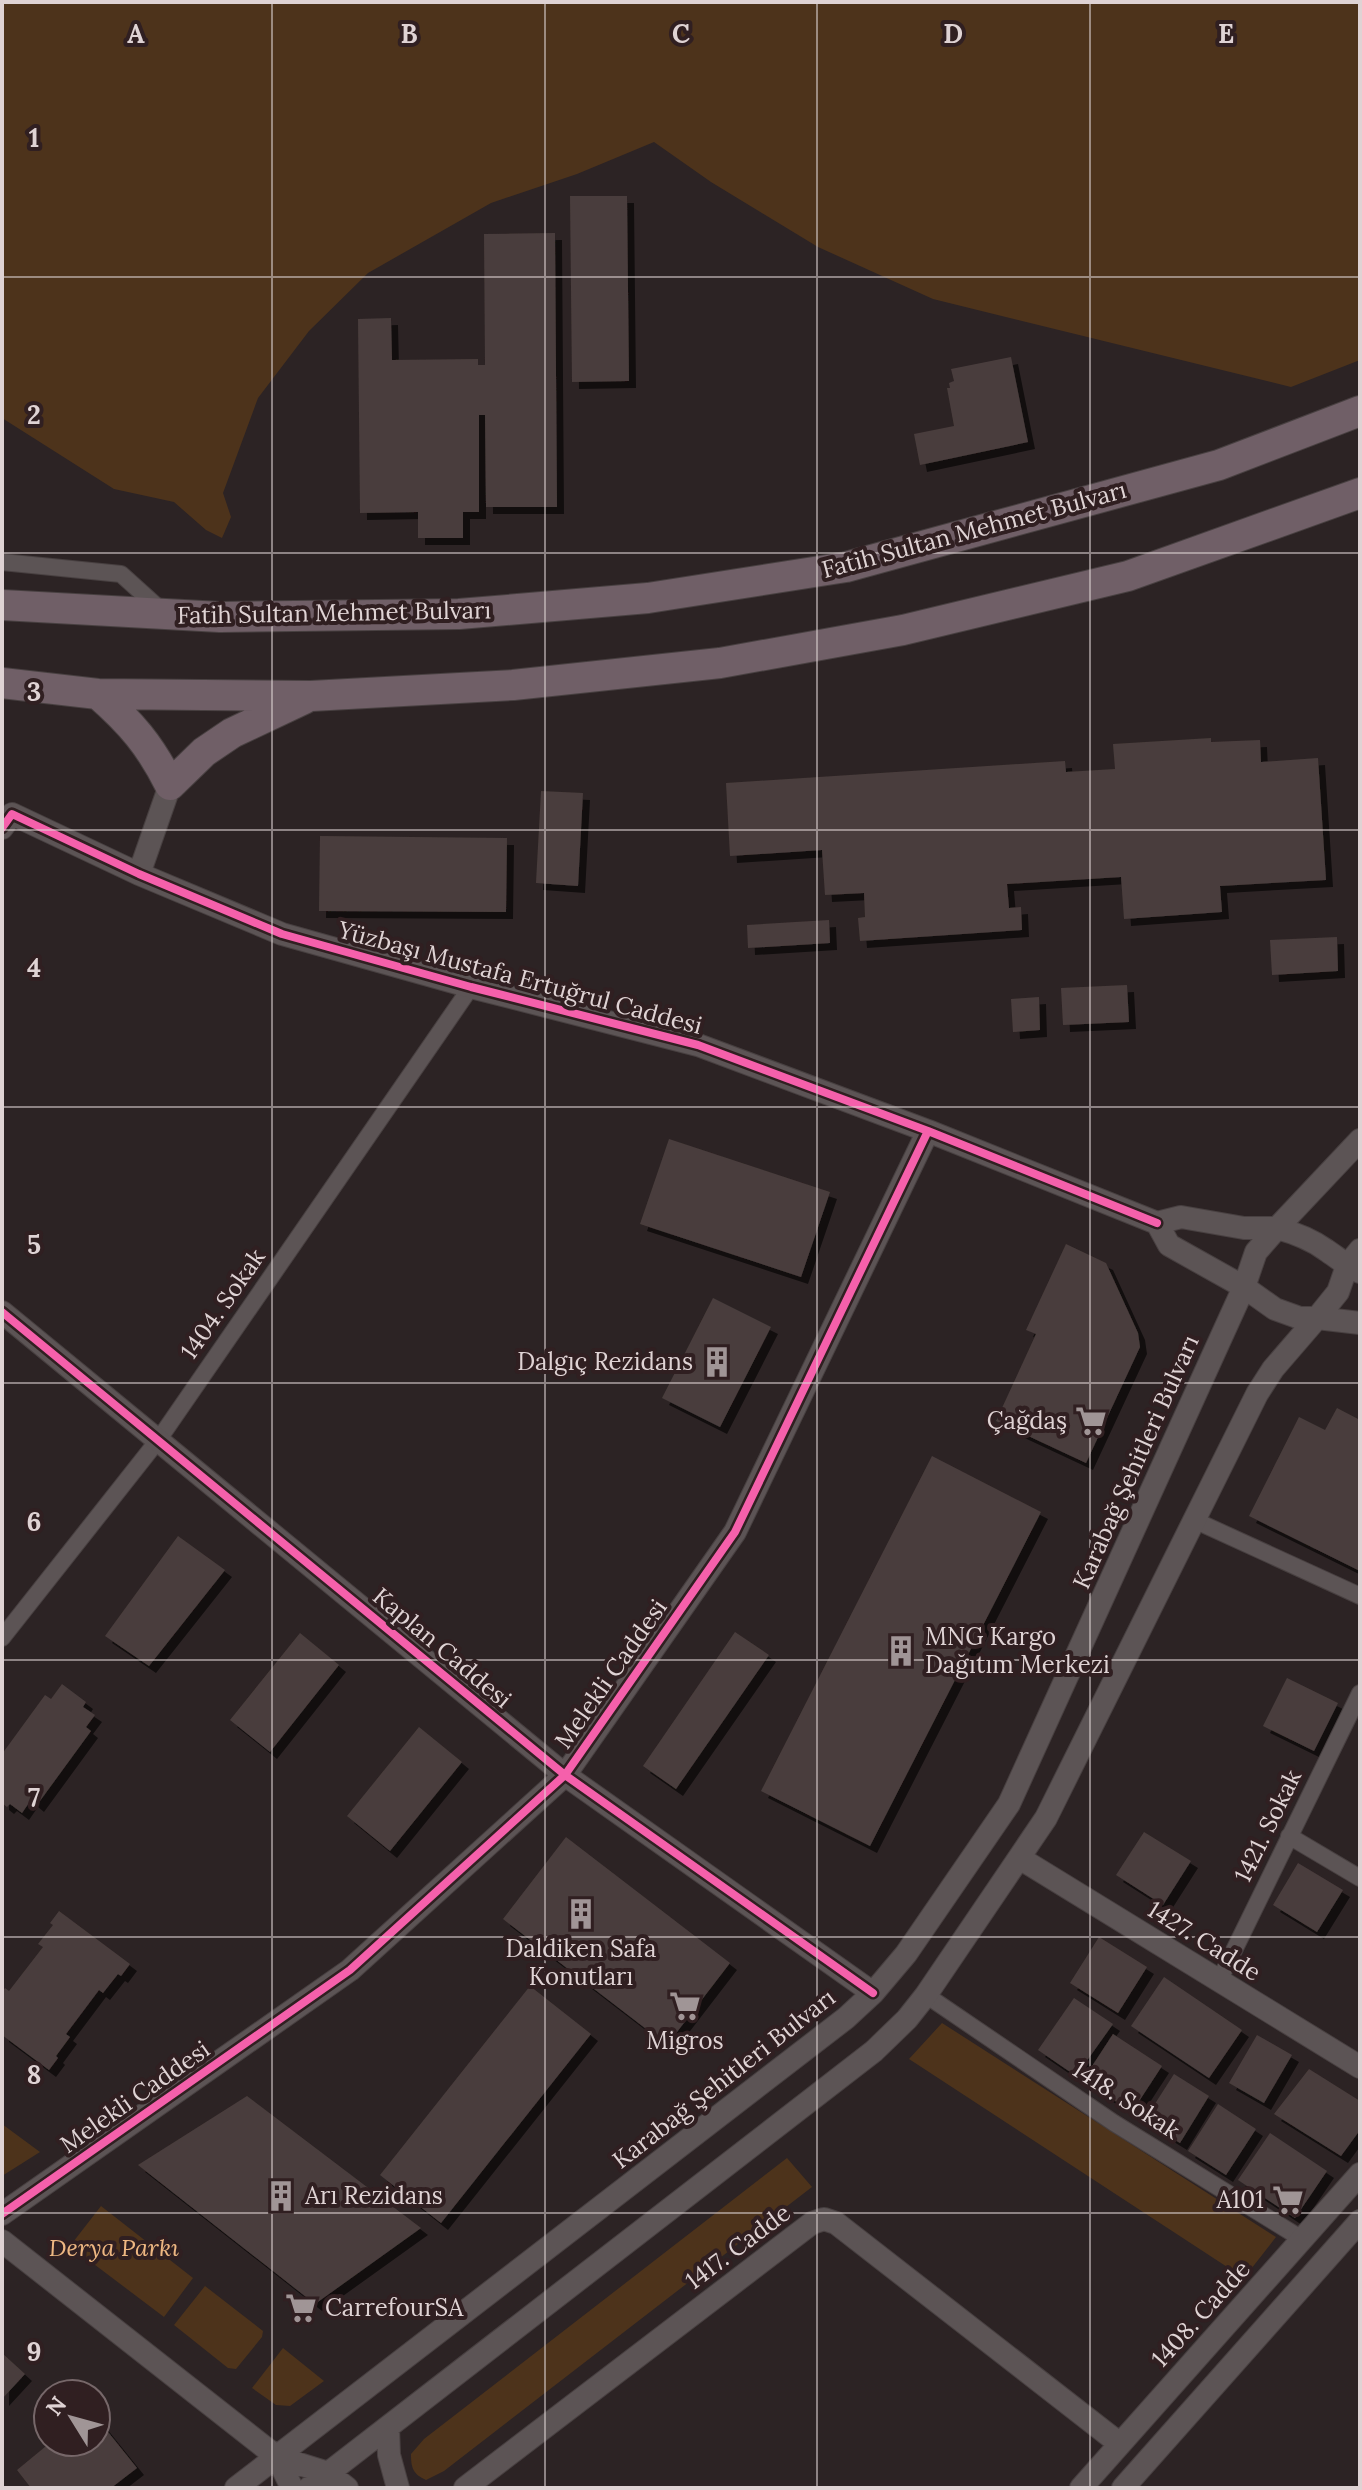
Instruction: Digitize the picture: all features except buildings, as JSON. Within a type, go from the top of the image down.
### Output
[{"type":"highway","name":"Fatih Sultan Mehmet Bulvarı","points":[[2,605],[220,617],[459,614],[648,598],[846,567],[1219,465],[1360,411]]},
{"type":"highway","points":[[2,683],[98,694],[311,696],[513,685],[720,663],[903,630],[1128,576],[1358,494]]},
{"type":"highway","points":[[98,694],[141,735],[170,785],[204,752],[232,733],[311,696]]},
{"type":"street","points":[[2,562],[121,574],[166,614]]},
{"type":"street","points":[[139,874],[170,785]]},
{"type":"street","name":"Yüzbaşı Mustafa Ertuğrul Caddesi","points":[[7,821],[282,934],[471,987],[698,1045],[928,1131],[1157,1223],[1181,1217],[1244,1228],[1277,1228]]},
{"type":"street","name":"1404. Sokak","points":[[2,1638],[159,1439],[471,987]]},
{"type":"street","name":"Melekli Caddesi","points":[[2,2214],[350,1970],[565,1775],[735,1532],[928,1131]]},
{"type":"street","name":"Karabağ Şehitleri Bulvarı","points":[[236,2488],[834,2027],[873,1993],[906,1954],[1009,1804],[1244,1287],[1256,1252],[1360,1140]]},
{"type":"street","name":"Yüzbaşı Mustafa Ertuğrul Caddesi","points":[[1157,1223],[1169,1245],[1244,1287]]},
{"type":"street","points":[[309,2488],[874,2051],[900,2027],[926,1995],[1046,1818],[1257,1394],[1273,1369],[1338,1292],[1356,1263],[1303,1236],[1277,1228]]},
{"type":"street","points":[[1244,1287],[1287,1314],[1360,1323]]},
{"type":"street","name":"Kaplan Caddesi","points":[[2,1312],[565,1775],[873,1993]]},
{"type":"street","points":[[1194,1520],[1360,1596]]},
{"type":"street","name":"1421. Sokak","points":[[1219,1981],[1360,1693]]},
{"type":"street","points":[[1289,1836],[1359,1875]]},
{"type":"street","name":"1427. Cadde","points":[[1021,1859],[1360,2067]]},
{"type":"street","name":"1418. Sokak","points":[[926,1995],[1114,2123],[1302,2239]]},
{"type":"street","name":"1408. Cadde","points":[[1081,2488],[1360,2174]]},
{"type":"street","name":"1417. Cadde","points":[[465,2488],[812,2223],[824,2219],[836,2223],[1120,2444]]},
{"type":"street","points":[[1123,2488],[1360,2221]]},
{"type":"street","points":[[2,2241],[277,2457],[328,2473],[347,2488]]},
{"type":"street","points":[[388,2427],[389,2455],[398,2488]]},
{"type":"street","points":[[277,2457],[292,2488]]},
{"type":"green space","points":[[2,2],[1360,2],[1360,360],[1291,387],[933,299],[818,247],[711,182],[654,142],[577,174],[491,203],[368,273],[309,331],[258,398],[223,493],[231,517],[222,538],[206,530],[174,502],[114,489],[2,418]]},
{"type":"green space","points":[[942,2023],[1276,2237],[1244,2278],[909,2059]]},
{"type":"green space","points":[[2,2124],[40,2152],[2,2176]]},
{"type":"green space","points":[[787,2158],[812,2187],[444,2471],[426,2480],[416,2473],[411,2454],[424,2439]]},
{"type":"green space","name":"Derya Parkı","points":[[101,2206],[193,2278],[164,2317],[70,2246]]},
{"type":"green space","name":"Derya Parkı","points":[[205,2286],[263,2331],[262,2337],[236,2369],[228,2368],[174,2325]]},
{"type":"green space","points":[[283,2348],[324,2381],[290,2406],[276,2405],[252,2388]]},
{"type":"cycle path","points":[[2,828],[12,814],[139,874],[282,934],[471,987],[698,1045],[928,1131],[1157,1223]]},
{"type":"cycle path","points":[[2,2214],[350,1970],[565,1775],[735,1532],[928,1131]]},
{"type":"cycle path","points":[[2,1312],[565,1775],[873,1993]]},
{"type":"place","name":"Dalgıç Rezidans","points":[[717,1362]]},
{"type":"place","name":"Çağdaş","points":[[1091,1421]]},
{"type":"place","name":"MNG Kargo Dağıtım Merkezi","points":[[901,1651]]},
{"type":"place","name":"Daldiken Safa Konutları","points":[[581,1914]]},
{"type":"place","name":"Migros","points":[[685,2006]]},
{"type":"place","name":"Arı Rezidans","points":[[281,2196]]},
{"type":"place","name":"A101","points":[[1288,2200]]},
{"type":"place","name":"CarrefourSA","points":[[301,2308]]}]
